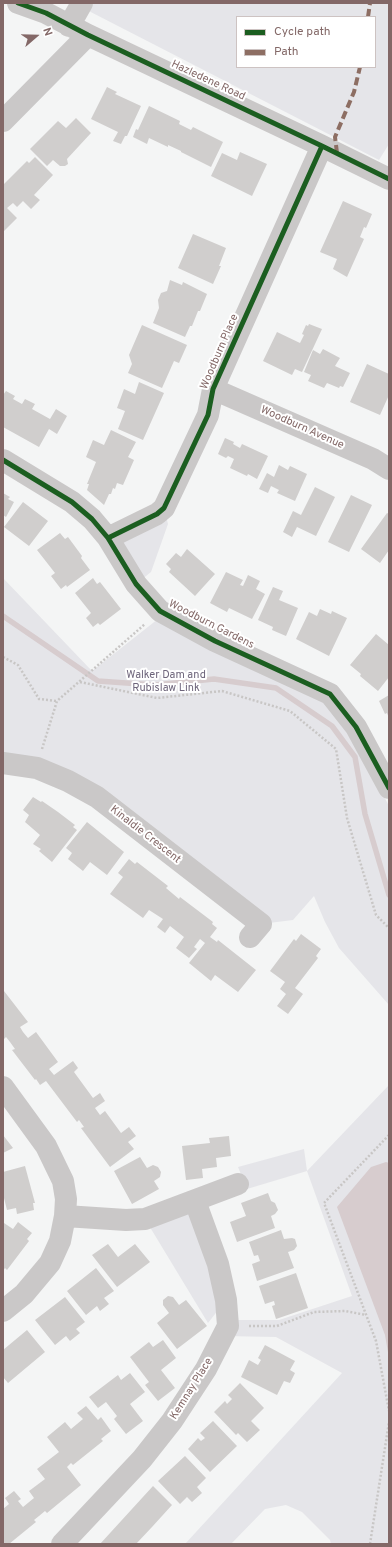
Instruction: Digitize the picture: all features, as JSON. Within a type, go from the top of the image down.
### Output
[{"type":"street","name":"Hazledene Road","points":[[18,3],[46,13],[389,179]]},
{"type":"street","points":[[7,109],[79,30],[82,3]]},
{"type":"street","name":"Woodburn Place","points":[[108,538],[157,514],[164,508],[208,415],[213,389],[322,146]]},
{"type":"street","name":"Woodburn Avenue","points":[[213,389],[373,459],[389,469]]},
{"type":"street","name":"Woodburn Gardens","points":[[3,460],[72,502],[92,519],[108,538],[136,584],[160,611],[215,641],[330,694],[356,727],[389,788]]},
{"type":"street","name":"Kinaldie Crescent","points":[[3,763],[37,768],[68,781],[97,797],[261,924],[250,937]]},
{"type":"street","points":[[3,1087],[46,1146],[64,1181],[66,1198],[65,1216],[60,1242],[50,1263],[24,1294],[3,1311]]},
{"type":"street","points":[[65,1216],[113,1220],[145,1218],[195,1201],[238,1184]]},
{"type":"street","points":[[195,1201],[218,1264],[226,1300],[228,1326]]},
{"type":"street","name":"Kemnay Place","points":[[62,1544],[142,1459],[172,1421],[206,1369],[228,1326]]},
{"type":"path","points":[[37,768],[57,701],[160,611]]},
{"type":"path","points":[[3,657],[18,665],[39,699],[57,701]]},
{"type":"path","points":[[80,682],[157,698],[222,691],[290,711],[336,748],[347,818],[376,915],[389,928]]},
{"type":"path","points":[[389,1135],[324,1203],[376,1341],[389,1411]]},
{"type":"path","points":[[228,1326],[277,1326],[314,1312],[345,1311],[366,1315]]},
{"type":"path","points":[[370,1544],[389,1422]]},
{"type":"green space","points":[[84,3],[389,3],[389,144],[379,160],[81,7]]},
{"type":"green space","points":[[164,508],[168,524],[151,572],[136,584],[108,538]]},
{"type":"green space","name":"Walker Dam and Rubislaw Link","points":[[3,578],[92,671],[158,619],[312,694],[335,710],[350,732],[389,806],[389,1005],[339,948],[325,922],[314,896],[293,920],[261,924],[97,797],[3,763]]},
{"type":"green space","points":[[389,1085],[389,1544],[331,1544],[330,1540],[302,1512],[286,1505],[265,1509],[231,1544],[185,1544],[342,1373],[276,1337],[223,1336],[228,1320],[279,1320],[352,1296],[307,1171]]},
{"type":"green space","points":[[304,1149],[307,1171],[247,1189],[238,1167]]},
{"type":"green space","points":[[195,1201],[226,1300],[208,1323],[145,1219]]},
{"type":"shaded area","points":[[386,1162],[389,1163],[389,1358],[385,1335],[337,1207],[371,1167]]},
{"type":"building","points":[[107,87],[117,92],[115,94],[141,106],[127,136],[125,136],[121,144],[113,141],[118,132],[91,119]]},
{"type":"building","points":[[149,106],[180,121],[179,124],[191,130],[193,127],[223,142],[211,167],[168,145],[168,147],[149,138],[147,144],[133,137],[136,129],[138,130]]},
{"type":"building","points":[[76,118],[91,133],[67,159],[68,164],[65,166],[60,166],[53,160],[47,166],[30,149],[58,121],[66,128]]},
{"type":"building","points":[[240,152],[267,164],[252,196],[211,176],[222,153],[237,160]]},
{"type":"building","points":[[35,157],[53,175],[34,195],[40,200],[31,209],[23,201],[17,207],[13,203],[7,208],[17,218],[3,232],[3,185],[27,161],[29,163]]},
{"type":"building","points":[[343,201],[372,214],[360,237],[364,239],[347,277],[333,269],[337,259],[320,252]]},
{"type":"building","points":[[193,234],[226,248],[219,266],[221,266],[213,284],[178,268]]},
{"type":"building","points":[[170,280],[182,285],[183,282],[207,294],[200,311],[198,311],[192,326],[190,326],[185,337],[153,323],[159,308],[158,300],[161,293],[167,291]]},
{"type":"building","points":[[309,324],[322,329],[302,372],[295,369],[292,375],[263,361],[277,332],[300,343],[304,335],[302,334],[306,325],[308,326]]},
{"type":"building","points":[[142,325],[187,345],[179,363],[174,361],[162,388],[128,373],[132,364],[129,355]]},
{"type":"building","points":[[323,349],[340,358],[335,366],[350,373],[343,387],[340,386],[339,388],[327,383],[324,388],[308,381],[311,375],[304,372],[313,350],[320,354]]},
{"type":"building","points":[[367,364],[389,374],[389,395],[380,415],[350,402]]},
{"type":"building","points":[[139,382],[164,393],[143,440],[118,429],[125,411],[117,408],[124,389],[135,394]]},
{"type":"building","points":[[6,391],[15,396],[13,399],[22,404],[25,399],[35,404],[32,409],[50,419],[56,409],[67,416],[57,434],[49,429],[39,447],[3,427],[3,395]]},
{"type":"building","points":[[111,430],[136,442],[128,457],[134,460],[123,485],[117,483],[115,489],[113,488],[104,505],[87,490],[89,484],[87,484],[96,462],[86,457],[93,440],[104,445]]},
{"type":"building","points":[[225,438],[234,442],[233,444],[240,448],[242,444],[268,456],[257,479],[248,474],[247,476],[230,468],[234,459],[228,456],[226,458],[218,454]]},
{"type":"building","points":[[279,465],[288,470],[290,466],[307,474],[295,501],[277,493],[279,490],[271,486],[268,493],[259,489],[267,473],[274,477]]},
{"type":"building","points":[[315,487],[335,497],[316,536],[297,527],[292,537],[283,532],[293,511],[301,515]]},
{"type":"building","points":[[3,493],[10,497],[8,499],[14,502],[6,517],[3,515]]},
{"type":"building","points":[[351,495],[372,505],[349,552],[328,542]]},
{"type":"building","points":[[23,502],[48,521],[29,546],[4,527]]},
{"type":"building","points":[[387,513],[389,514],[389,550],[380,563],[361,549]]},
{"type":"building","points":[[60,533],[65,539],[68,537],[90,570],[67,587],[66,585],[61,589],[51,576],[55,573],[37,550]]},
{"type":"building","points":[[187,549],[215,574],[195,596],[169,572],[171,569],[166,564],[176,553],[181,557]]},
{"type":"building","points":[[226,572],[243,580],[240,585],[243,586],[248,575],[260,581],[256,589],[265,594],[252,619],[229,608],[227,612],[210,603]]},
{"type":"building","points":[[93,578],[97,584],[100,582],[121,609],[100,625],[98,623],[93,627],[86,618],[91,613],[75,593]]},
{"type":"building","points":[[273,587],[283,591],[279,600],[298,608],[286,636],[272,630],[273,627],[258,620]]},
{"type":"building","points":[[320,609],[331,614],[332,611],[347,618],[329,656],[296,639],[309,612],[317,616]]},
{"type":"building","points":[[376,634],[389,645],[389,677],[378,691],[360,676],[361,674],[350,665]]},
{"type":"building","points":[[389,695],[389,718],[387,713],[385,714],[379,701]]},
{"type":"building","points":[[33,797],[41,802],[42,801],[58,812],[75,825],[73,827],[77,830],[52,862],[39,851],[41,849],[33,844],[40,835],[25,822],[29,815],[23,810]]},
{"type":"building","points":[[87,822],[124,852],[107,875],[90,862],[83,871],[68,859],[72,853],[66,848]]},
{"type":"building","points":[[129,859],[135,864],[137,862],[168,886],[166,888],[179,899],[180,897],[213,922],[212,924],[217,928],[210,937],[217,942],[218,940],[256,970],[238,992],[215,975],[211,981],[189,963],[205,943],[200,939],[194,947],[197,949],[189,958],[176,948],[184,937],[170,926],[165,933],[157,927],[163,919],[149,910],[143,918],[110,894],[123,877],[118,873]]},
{"type":"building","points":[[301,934],[321,949],[316,956],[318,958],[295,988],[303,994],[288,1014],[277,1006],[286,994],[280,989],[285,982],[270,971],[294,939],[296,941]]},
{"type":"building","points":[[4,991],[28,1022],[20,1027],[23,1032],[28,1038],[36,1032],[58,1062],[49,1069],[54,1075],[73,1061],[78,1068],[74,1072],[93,1098],[100,1093],[105,1101],[95,1108],[100,1115],[105,1111],[121,1133],[129,1127],[136,1136],[128,1142],[134,1149],[110,1167],[81,1128],[84,1127],[79,1120],[77,1122],[46,1081],[40,1085],[36,1079],[35,1080],[12,1050],[15,1049],[10,1042],[6,1037],[4,1039]]},
{"type":"building","points":[[3,1135],[13,1148],[3,1153]]},
{"type":"building","points":[[229,1136],[231,1156],[216,1158],[217,1167],[202,1169],[203,1178],[186,1180],[182,1146],[210,1143],[209,1138]]},
{"type":"building","points":[[140,1157],[147,1168],[153,1165],[158,1167],[161,1172],[160,1177],[154,1181],[159,1189],[132,1204],[114,1171]]},
{"type":"building","points":[[25,1166],[35,1203],[33,1203],[34,1210],[17,1214],[16,1208],[7,1210],[3,1194],[3,1172]]},
{"type":"building","points":[[268,1193],[271,1201],[275,1203],[278,1210],[271,1216],[275,1228],[237,1242],[230,1222],[246,1216],[241,1203]]},
{"type":"building","points":[[18,1222],[32,1233],[27,1239],[29,1241],[7,1270],[5,1268],[3,1271],[3,1225],[4,1223],[13,1229]]},
{"type":"building","points":[[281,1230],[284,1239],[295,1239],[297,1246],[294,1250],[288,1252],[294,1268],[257,1281],[252,1264],[260,1261],[258,1255],[254,1256],[249,1242]]},
{"type":"building","points":[[108,1244],[118,1257],[135,1244],[150,1262],[117,1287],[92,1255]]},
{"type":"building","points":[[96,1268],[114,1291],[104,1298],[109,1304],[100,1311],[97,1306],[86,1315],[67,1291]]},
{"type":"building","points":[[296,1273],[308,1308],[276,1319],[272,1306],[275,1305],[274,1301],[265,1304],[259,1286]]},
{"type":"building","points":[[168,1296],[173,1297],[179,1305],[186,1300],[207,1326],[177,1349],[157,1323],[169,1313],[163,1305],[163,1300]]},
{"type":"building","points":[[65,1297],[85,1322],[76,1329],[80,1333],[70,1341],[66,1336],[55,1345],[35,1320]]},
{"type":"building","points":[[27,1330],[45,1352],[8,1383],[3,1377],[3,1350]]},
{"type":"building","points":[[163,1340],[176,1358],[161,1370],[175,1388],[158,1401],[145,1385],[149,1382],[130,1357],[149,1342],[153,1347]]},
{"type":"building","points":[[265,1345],[295,1361],[290,1370],[295,1373],[290,1383],[284,1381],[277,1395],[241,1377],[249,1360],[258,1365],[261,1360],[258,1358]]},
{"type":"building","points":[[130,1373],[145,1392],[130,1404],[143,1421],[126,1434],[114,1419],[117,1416],[106,1402],[98,1408],[89,1397],[118,1375],[121,1380]]},
{"type":"building","points":[[240,1383],[264,1408],[251,1421],[260,1430],[247,1442],[238,1433],[236,1435],[214,1412],[225,1401],[227,1404],[232,1399],[228,1395]]},
{"type":"building","points":[[86,1406],[98,1420],[101,1417],[111,1431],[101,1439],[103,1441],[73,1465],[71,1463],[67,1467],[81,1485],[47,1513],[45,1511],[34,1520],[36,1522],[9,1544],[5,1544],[3,1542],[3,1509],[9,1504],[5,1498],[14,1491],[21,1499],[18,1501],[23,1507],[34,1498],[29,1491],[45,1479],[37,1469],[59,1452],[47,1437],[65,1422],[71,1429],[83,1419],[77,1413]]},
{"type":"building","points":[[213,1421],[237,1446],[210,1472],[188,1449],[198,1438],[201,1441],[205,1438],[200,1433]]},
{"type":"building","points":[[185,1456],[206,1478],[197,1487],[202,1493],[192,1502],[187,1497],[180,1504],[158,1481]]},
{"type":"building","points":[[153,1486],[172,1505],[152,1527],[136,1544],[100,1544]]},
{"type":"waterway","points":[[3,616],[98,681],[155,685],[214,679],[276,688],[332,726],[355,757],[365,814],[389,895]]},
{"type":"marked path","points":[[368,16],[370,3]]},
{"type":"marked path","points":[[337,153],[335,137],[354,92],[360,68]]},
{"type":"cycle path","points":[[18,3],[46,13],[88,35],[389,179]]},
{"type":"cycle path","points":[[108,538],[157,514],[164,508],[208,415],[213,389],[322,146]]},
{"type":"cycle path","points":[[3,460],[72,502],[92,519],[108,538],[136,584],[160,611],[215,641],[330,694],[356,727],[389,788]]}]
